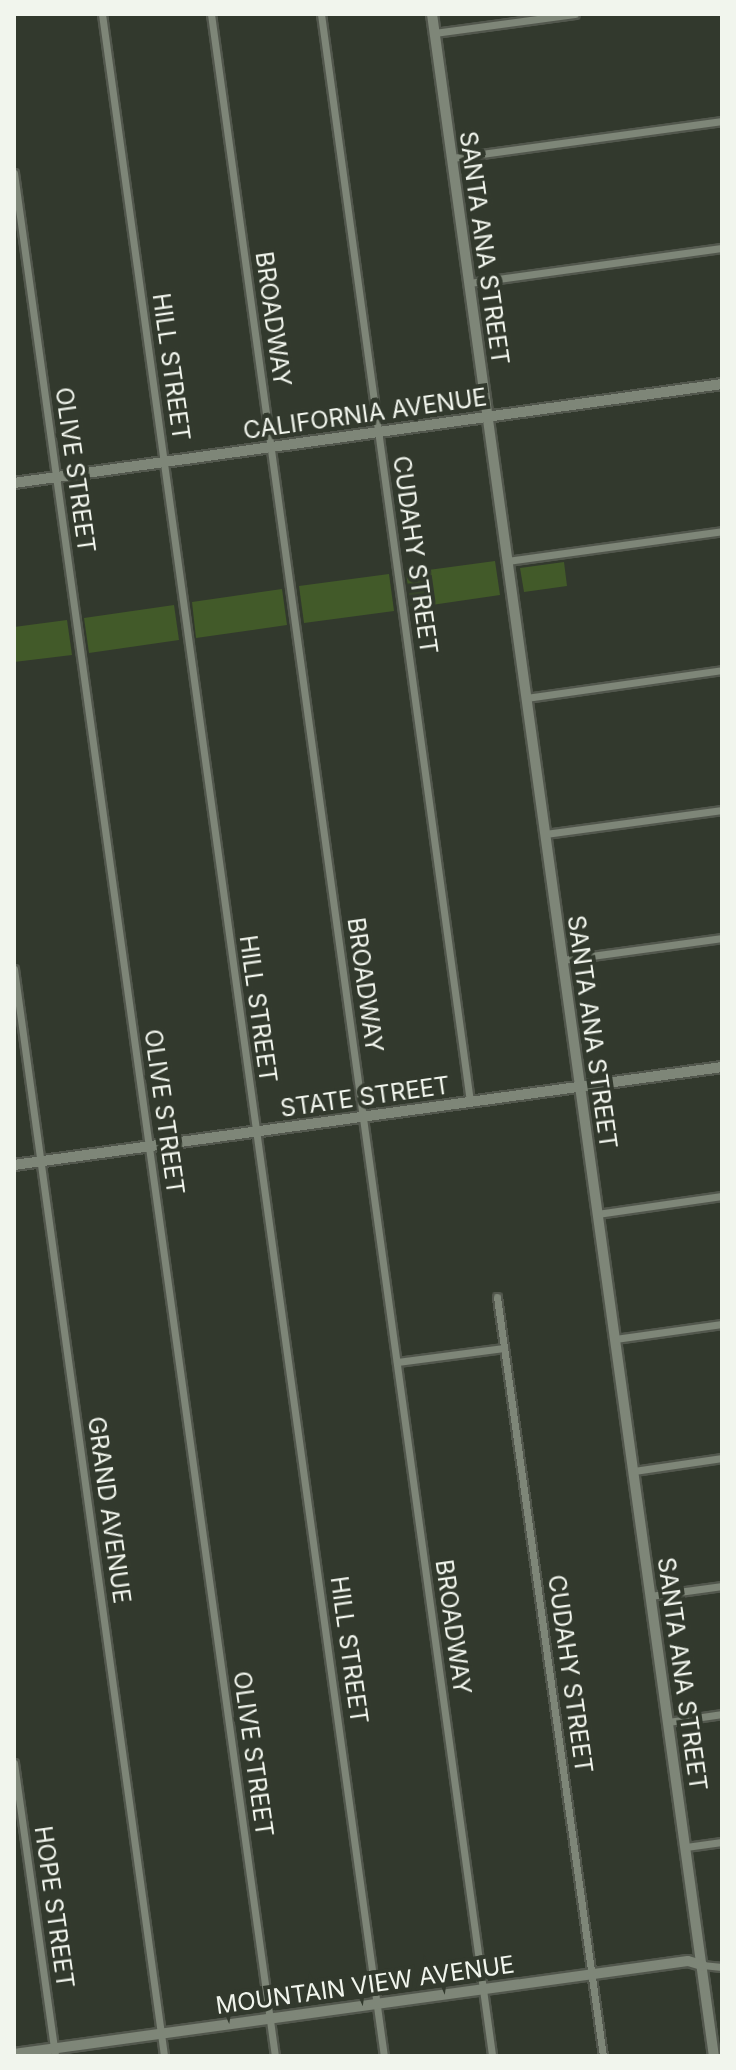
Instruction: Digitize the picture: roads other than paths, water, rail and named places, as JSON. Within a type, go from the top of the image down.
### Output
[{"type":"street","name":"HILL STREET","points":[[102,14],[384,2056]]},
{"type":"street","name":"BROADWAY","points":[[211,14],[492,2056]]},
{"type":"street","name":"CUDAHY STREET","points":[[321,14],[470,1102]]},
{"type":"street","name":"SANTA ANA STREET","points":[[432,14],[714,2056]]},
{"type":"street","points":[[434,33],[575,14]]},
{"type":"street","points":[[452,158],[722,121]]},
{"type":"street","name":"OLIVE STREET","points":[[14,173],[275,2056]]},
{"type":"street","points":[[469,283],[722,248]]},
{"type":"street","name":"CALIFORNIA AVENUE","points":[[14,483],[722,384]]},
{"type":"street","points":[[507,561],[722,531]]},
{"type":"street","points":[[526,698],[722,670]]},
{"type":"street","points":[[545,834],[722,810]]},
{"type":"street","points":[[562,960],[722,938]]},
{"type":"street","name":"GRAND AVENUE","points":[[14,969],[164,2056]]},
{"type":"street","name":"STATE STREET","points":[[14,1165],[722,1067]]},
{"type":"street","points":[[597,1214],[722,1196]]},
{"type":"street","name":"CUDAHY STREET","points":[[497,1297],[603,2056]]},
{"type":"street","points":[[615,1339],[722,1324]]},
{"type":"street","points":[[397,1362],[504,1348]]},
{"type":"street","points":[[634,1471],[722,1458]]},
{"type":"street","points":[[650,1596],[722,1586]]},
{"type":"street","points":[[668,1722],[722,1714]]},
{"type":"street","name":"HOPE STREET","points":[[14,1763],[54,2052]]},
{"type":"street","points":[[686,1847],[722,1842]]},
{"type":"street","name":"MOUNTAIN VIEW AVENUE","points":[[14,2054],[54,2052],[161,2034],[688,1961],[722,1967]]}]
